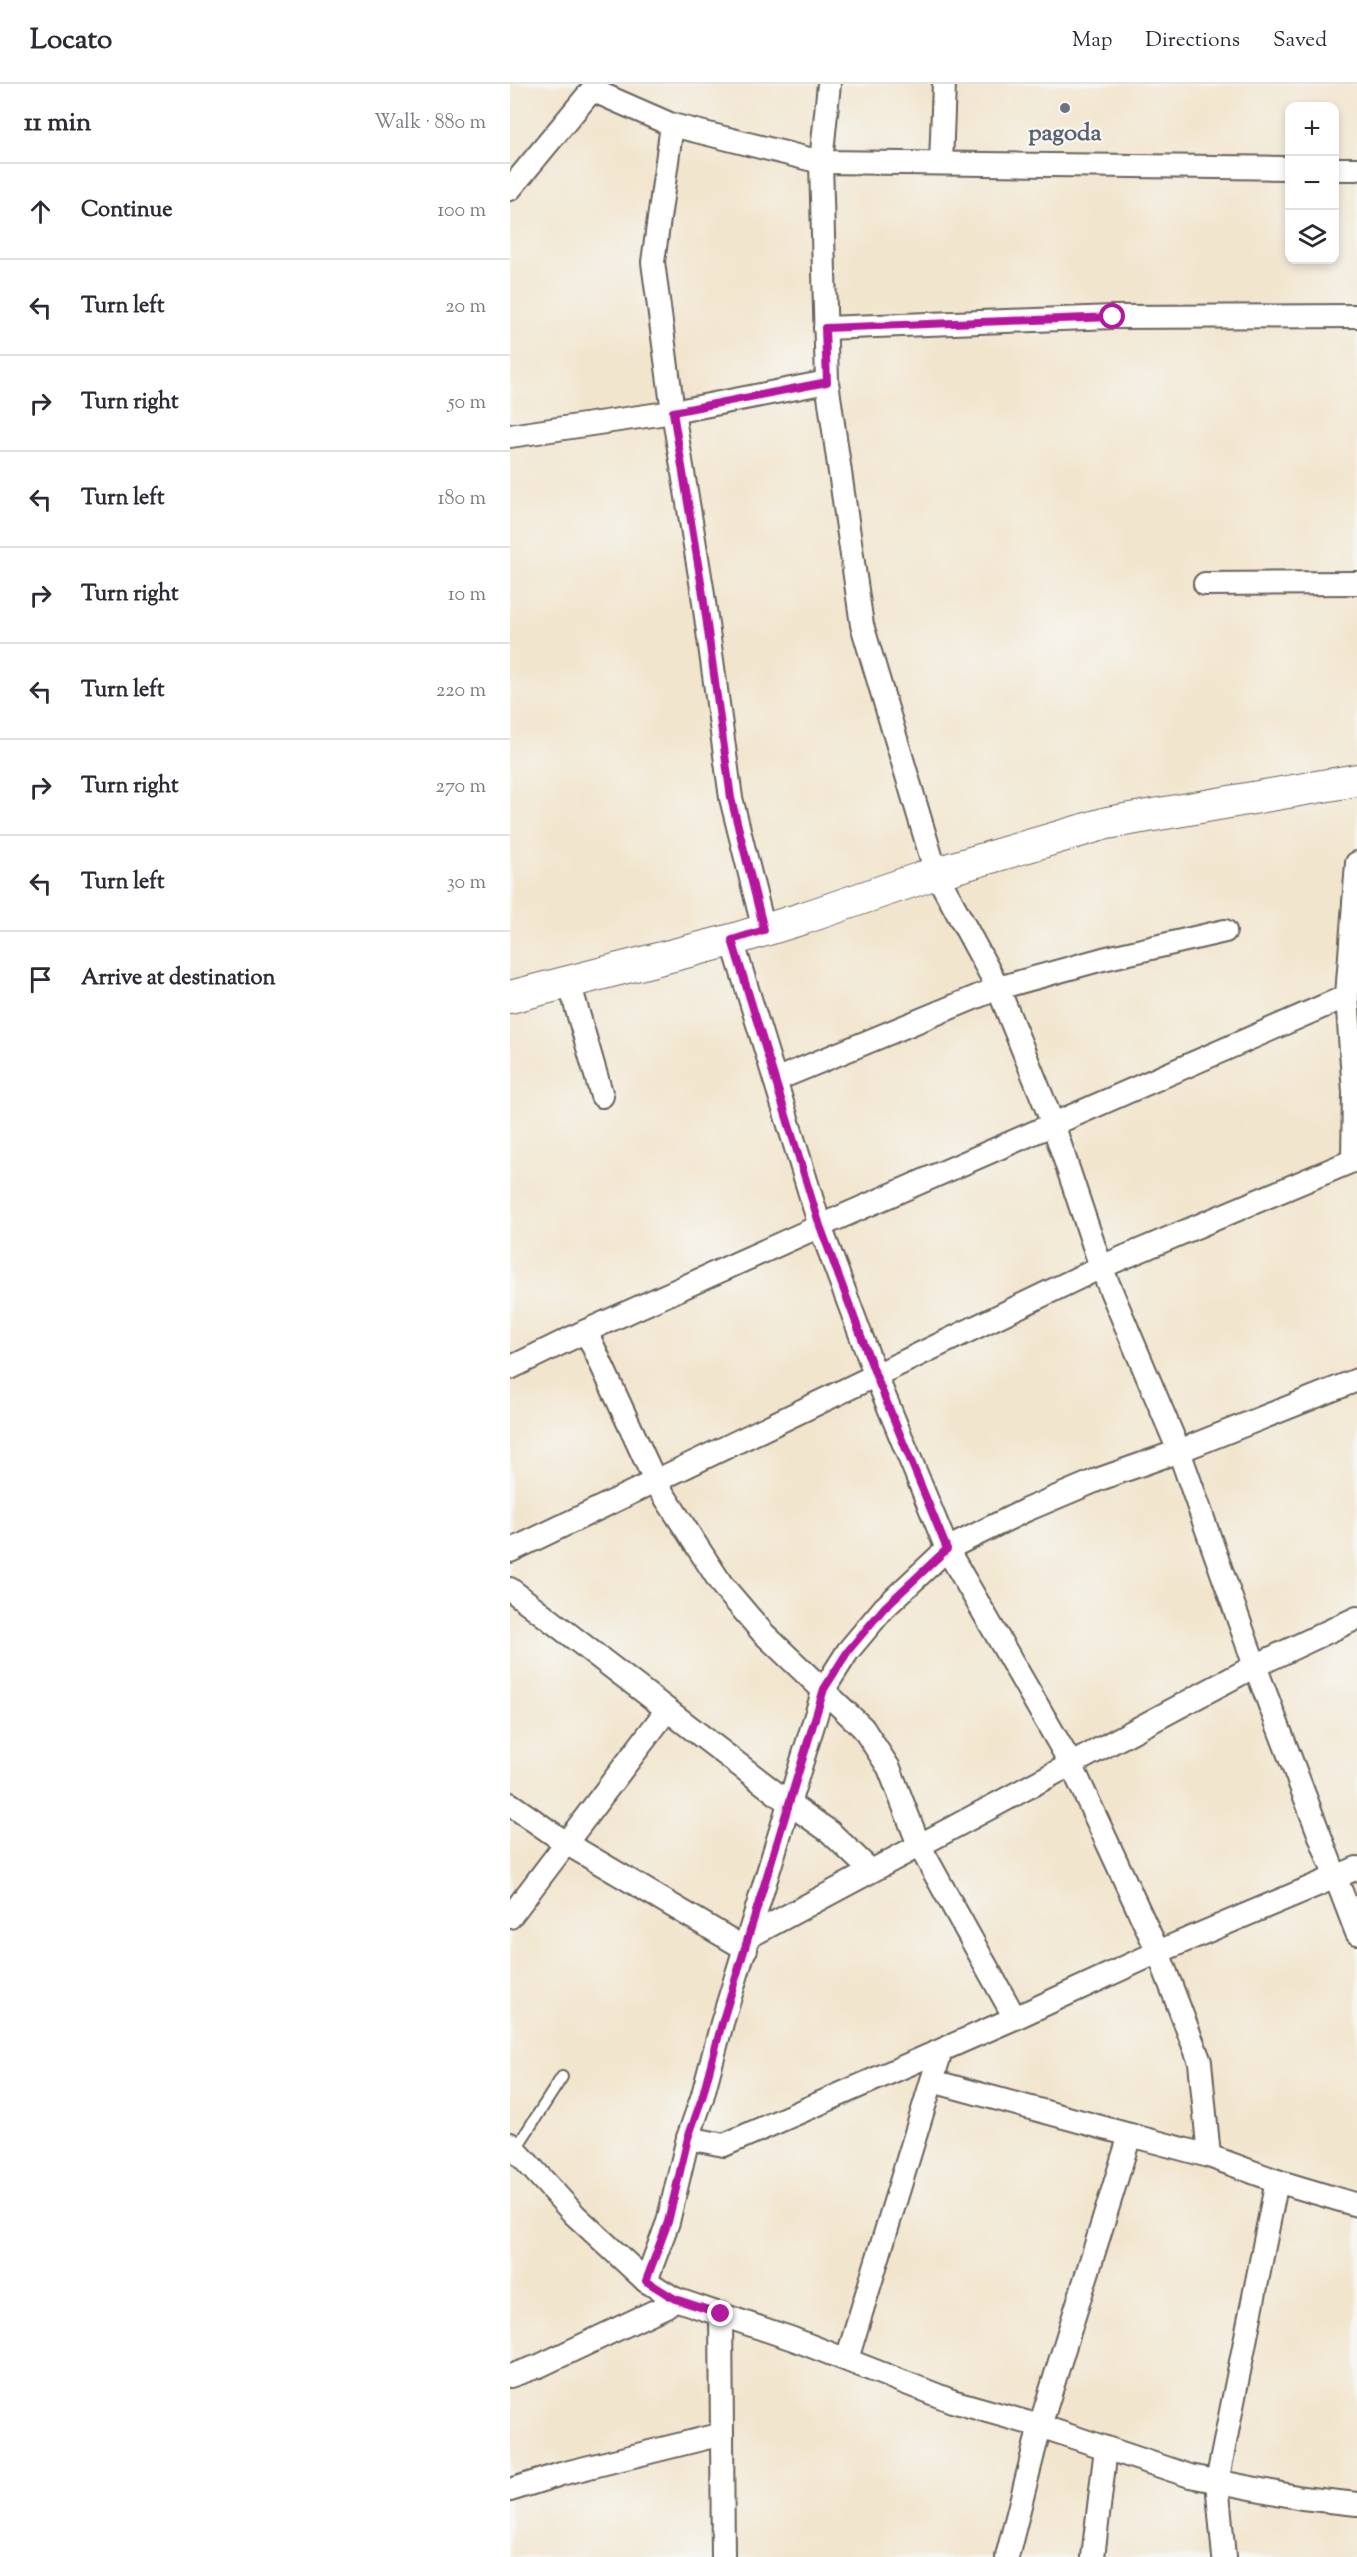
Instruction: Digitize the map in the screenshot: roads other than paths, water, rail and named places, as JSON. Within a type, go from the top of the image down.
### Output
[{"type":"street","points":[[829,84],[821,162],[827,382],[862,625],[936,873],[998,988],[1053,1124],[1101,1267],[1179,1451],[1255,1666],[1357,1933]]},
{"type":"street","points":[[941,163],[944,84]]},
{"type":"street","points":[[510,189],[595,87],[672,125],[821,162],[1285,168]]},
{"type":"street","points":[[672,125],[653,262],[673,412],[702,588],[731,798],[764,930]]},
{"type":"street","points":[[1339,169],[1357,169]]},
{"type":"street","points":[[825,328],[1113,317],[1357,316]]},
{"type":"street","points":[[510,436],[673,412],[827,382]]},
{"type":"street","points":[[1205,584],[1357,583]]},
{"type":"street","points":[[510,997],[732,940],[936,873],[1107,823],[1357,780]]},
{"type":"street","points":[[510,1551],[656,1483],[1101,1267],[1355,1160],[1354,1092],[1347,996],[1357,863]]},
{"type":"street","points":[[775,1080],[998,988],[1103,959],[1225,931]]},
{"type":"street","points":[[732,940],[820,1226],[876,1376],[947,1549],[1071,1764],[1158,1952],[1200,2062],[1209,2156]]},
{"type":"street","points":[[569,982],[602,1096]]},
{"type":"street","points":[[510,1368],[586,1331],[820,1226],[1347,996]]},
{"type":"street","points":[[586,1331],[656,1483],[722,1585],[763,1633],[863,1728],[889,1768],[920,1845],[1015,2018]]},
{"type":"street","points":[[646,2281],[668,2222],[688,2138],[702,2098],[722,2023],[824,1689],[848,1651],[884,1608],[947,1549],[1036,1506],[1097,1480],[1179,1451],[1357,1380]]},
{"type":"street","points":[[510,1589],[790,1804],[830,1832],[871,1871]]},
{"type":"street","points":[[748,1943],[871,1871],[1071,1764],[1255,1666],[1357,1618]]},
{"type":"street","points":[[510,1917],[667,1710]]},
{"type":"street","points":[[510,1804],[566,1843],[748,1943]]},
{"type":"street","points":[[688,2138],[724,2145],[941,2051],[1158,1952],[1357,1868]]},
{"type":"street","points":[[847,2359],[941,2051]]},
{"type":"street","points":[[932,2081],[1209,2156],[1276,2181],[1357,2205]]},
{"type":"street","points":[[1007,2557],[1040,2426],[1130,2135]]},
{"type":"street","points":[[513,2147],[575,2215],[646,2281],[675,2299],[847,2359],[952,2401],[1040,2426],[1190,2476],[1302,2498],[1357,2504]]},
{"type":"street","points":[[1224,2557],[1218,2482],[1276,2181]]},
{"type":"street","points":[[510,2376],[539,2366],[666,2306],[675,2299]]},
{"type":"street","points":[[721,2314],[723,2557]]},
{"type":"street","points":[[510,2490],[561,2474],[722,2434]]},
{"type":"street","points":[[1093,2557],[1106,2448]]},
{"type":"lane","points":[[513,2147],[562,2077]]},
{"type":"place","name":"pagoda","points":[[1065,108]]}]
